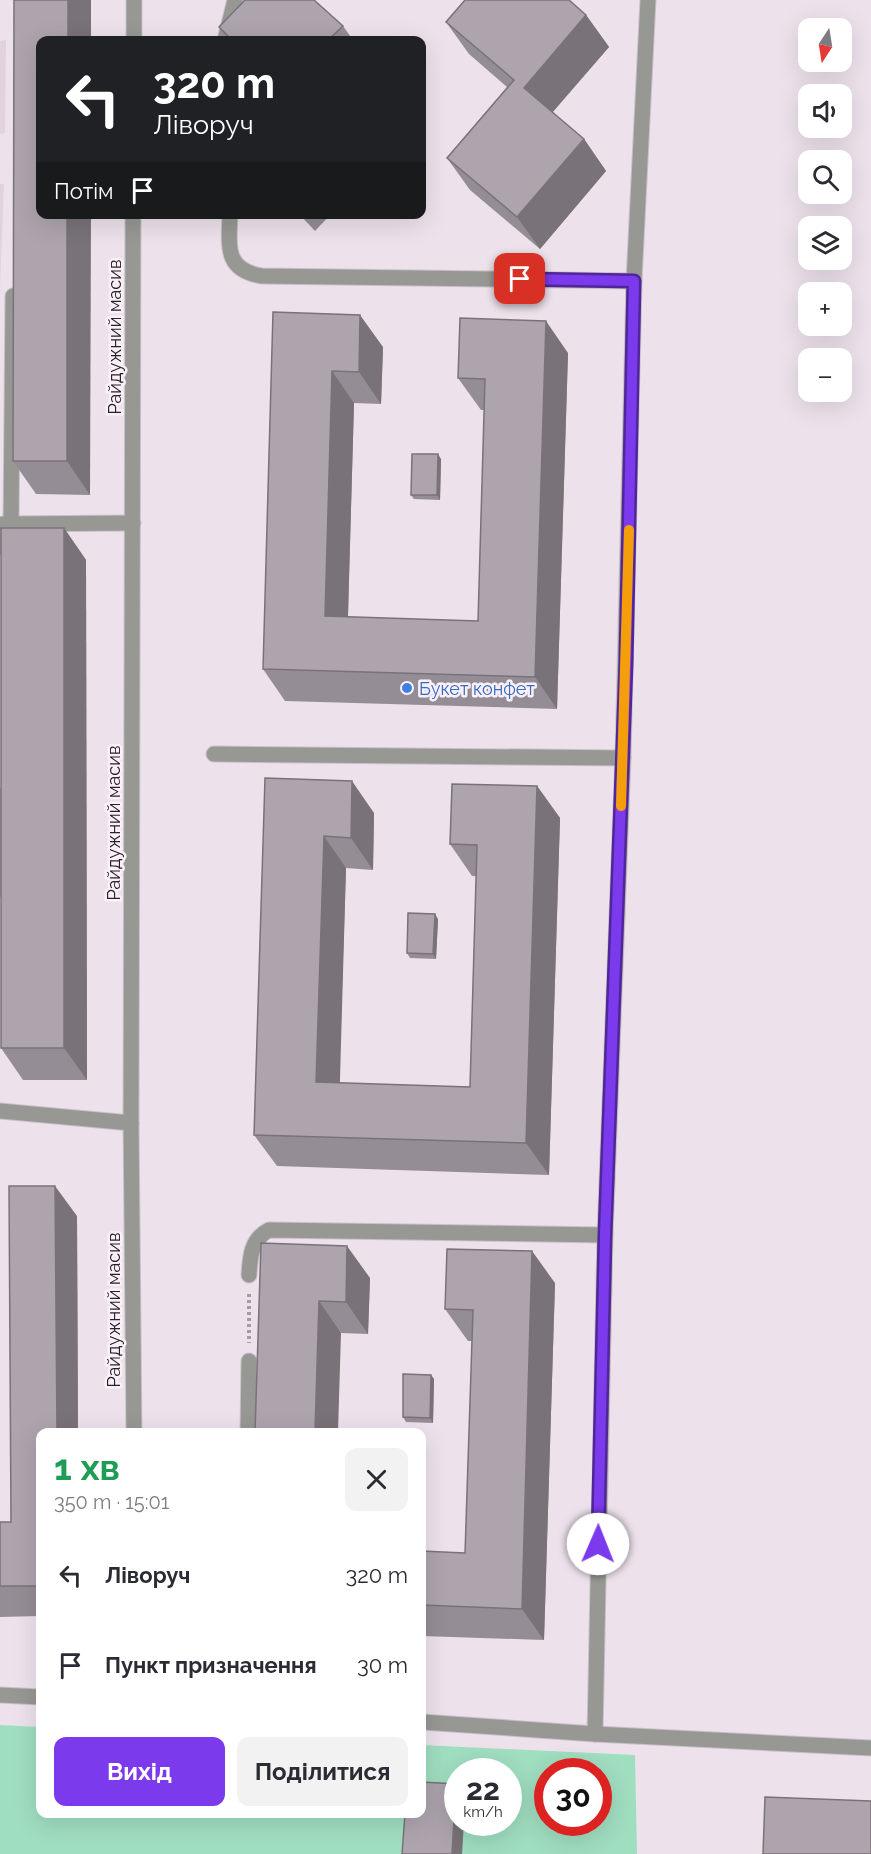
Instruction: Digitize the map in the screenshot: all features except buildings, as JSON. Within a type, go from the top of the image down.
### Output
[{"type":"street","points":[[134,0],[134,36]]},
{"type":"street","points":[[226,36],[235,0]]},
{"type":"street","points":[[595,1734],[605,1235],[623,758],[634,281],[648,0]]},
{"type":"street","name":"Райдужний масив","points":[[134,219],[131,1123],[134,1428]]},
{"type":"street","points":[[230,219],[229,244],[235,264],[244,271],[262,276],[634,281]]},
{"type":"street","points":[[4,558],[14,286]]},
{"type":"street","points":[[5,524],[133,523]]},
{"type":"street","points":[[214,754],[623,758]]},
{"type":"street","points":[[0,890],[1,783]]},
{"type":"street","points":[[0,1111],[131,1123]]},
{"type":"street","points":[[249,1275],[251,1253],[255,1243],[260,1234],[269,1230],[605,1235]]},
{"type":"street","points":[[248,1428],[249,1361]]},
{"type":"street","points":[[0,1695],[36,1697]]},
{"type":"street","points":[[426,1722],[595,1734],[871,1748]]},
{"type":"path","points":[[249,1275],[249,1361]]},
{"type":"shaded area","points":[[6,40],[5,133],[0,134],[0,41]]},
{"type":"shaded area","points":[[0,184],[4,184],[0,289]]},
{"type":"green space","points":[[0,1725],[36,1727],[36,1818],[426,1818],[426,1745],[635,1755],[637,1854],[0,1854]]},
{"type":"slow traffic","points":[[621,806],[629,530]]},
{"type":"place","name":"Букет конфет","points":[[407,688]]},
{"type":"route","points":[[520,279],[634,281],[626,663],[605,1235],[598,1544]]}]
